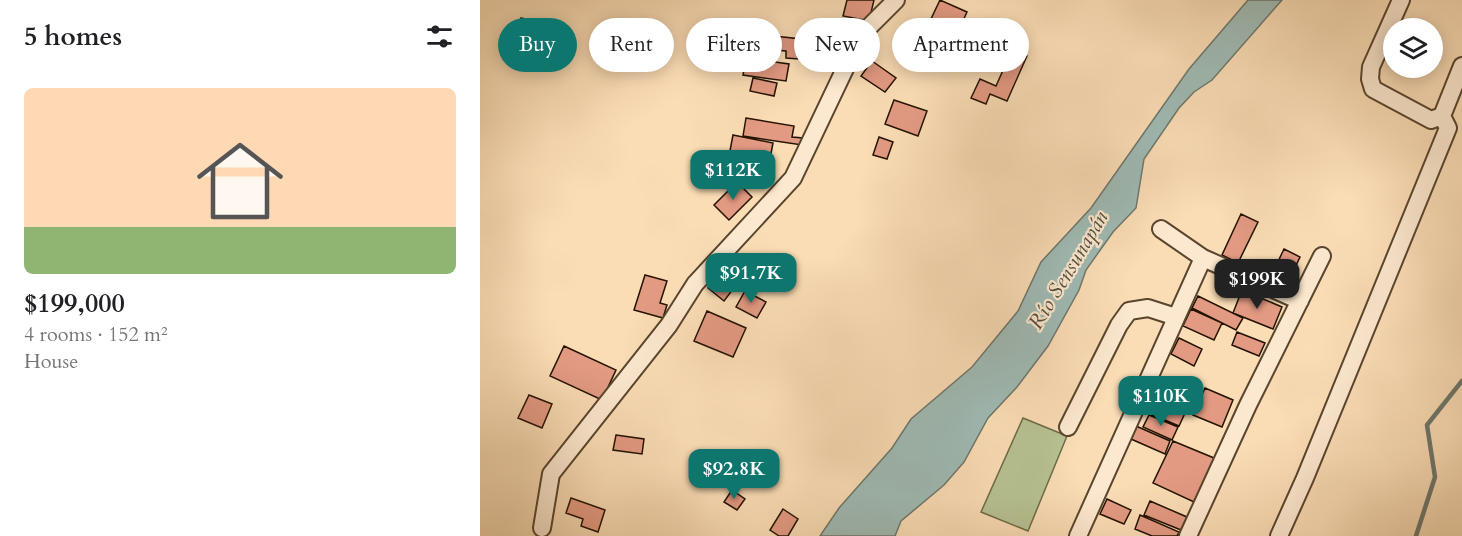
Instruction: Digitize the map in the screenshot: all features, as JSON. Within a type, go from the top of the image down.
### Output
[{"type":"street","points":[[542,528],[551,474],[669,325],[695,284],[793,178],[861,35],[896,0]]},
{"type":"street","points":[[1401,0],[1371,67],[1370,79],[1373,89],[1431,120],[1442,116],[1462,66]]},
{"type":"street","points":[[1279,536],[1305,478],[1448,128],[1442,116]]},
{"type":"street","points":[[1161,229],[1203,258],[1300,301]]},
{"type":"street","points":[[1188,536],[1248,405],[1322,256]]},
{"type":"street","points":[[1078,536],[1203,258]]},
{"type":"street","points":[[1068,427],[1119,325],[1129,311],[1148,308],[1176,317]]},
{"type":"green space","points":[[1023,418],[1067,436],[1028,531],[981,512]]},
{"type":"water","name":"Río Sensunapán","points":[[1248,0],[1282,0],[1212,80],[1194,92],[1179,108],[1144,159],[1136,208],[1113,232],[1086,270],[1079,290],[1048,346],[1017,387],[988,418],[964,462],[944,485],[901,521],[895,536],[820,536],[839,508],[892,448],[911,419],[972,367],[1018,311],[1041,262],[1091,208],[1189,69]]},
{"type":"building","points":[[847,0],[874,0],[870,18],[843,16]]},
{"type":"building","points":[[940,0],[967,12],[964,18],[931,18]]},
{"type":"building","points":[[782,37],[794,38],[794,59],[786,58],[786,51],[782,51]]},
{"type":"building","points":[[782,63],[789,64],[786,81],[743,75],[744,72],[782,72]]},
{"type":"building","points":[[880,67],[896,78],[885,92],[861,76],[864,72],[880,72]]},
{"type":"building","points":[[1002,72],[1020,72],[1007,101],[990,94],[986,104],[971,98],[980,79],[996,86]]},
{"type":"building","points":[[753,78],[777,83],[774,96],[750,91]]},
{"type":"building","points":[[894,100],[927,111],[918,136],[885,124]]},
{"type":"building","points":[[746,118],[794,126],[792,137],[803,138],[802,145],[743,136]]},
{"type":"building","points":[[733,135],[773,143],[768,169],[728,161]]},
{"type":"building","points":[[879,137],[893,142],[887,159],[873,155]]},
{"type":"building","points":[[737,182],[752,197],[729,220],[714,205]]},
{"type":"building","points":[[1241,214],[1258,222],[1238,263],[1222,255]]},
{"type":"building","points":[[1284,249],[1300,257],[1290,278],[1274,270]]},
{"type":"building","points":[[724,268],[740,280],[724,301],[708,288]]},
{"type":"building","points":[[645,275],[667,281],[660,303],[667,305],[663,318],[634,310]]},
{"type":"building","points":[[1242,290],[1282,307],[1273,329],[1233,313]]},
{"type":"building","points":[[745,291],[766,302],[757,318],[736,307]]},
{"type":"building","points":[[1198,296],[1243,318],[1236,330],[1192,308]]},
{"type":"building","points":[[1191,309],[1222,323],[1214,340],[1183,326]]},
{"type":"building","points":[[707,311],[746,328],[733,357],[694,341]]},
{"type":"building","points":[[1237,332],[1265,343],[1259,356],[1232,345]]},
{"type":"building","points":[[1179,338],[1202,349],[1194,366],[1171,354]]},
{"type":"building","points":[[564,346],[616,370],[602,400],[550,376]]},
{"type":"building","points":[[1205,388],[1233,400],[1222,427],[1193,415]]},
{"type":"building","points":[[529,395],[552,404],[542,428],[518,418]]},
{"type":"building","points":[[1152,397],[1186,411],[1179,426],[1146,412]]},
{"type":"building","points":[[1149,415],[1178,427],[1172,440],[1143,427]]},
{"type":"building","points":[[1136,426],[1170,441],[1165,454],[1131,439]]},
{"type":"building","points":[[616,435],[644,439],[642,454],[613,450]]},
{"type":"building","points":[[1173,441],[1214,458],[1194,502],[1153,483]]},
{"type":"building","points":[[732,490],[745,499],[737,510],[724,502]]},
{"type":"building","points":[[571,498],[605,510],[598,532],[581,526],[583,519],[566,513]]},
{"type":"building","points":[[1107,499],[1131,510],[1124,524],[1100,514]]},
{"type":"building","points":[[1150,501],[1187,517],[1181,530],[1144,515]]},
{"type":"building","points":[[783,509],[798,519],[788,536],[779,536],[770,530]]},
{"type":"building","points":[[1140,515],[1179,532],[1177,536],[1152,536],[1135,529]]},
{"type":"waterway","points":[[1416,536],[1435,477],[1427,425],[1462,381]]}]
